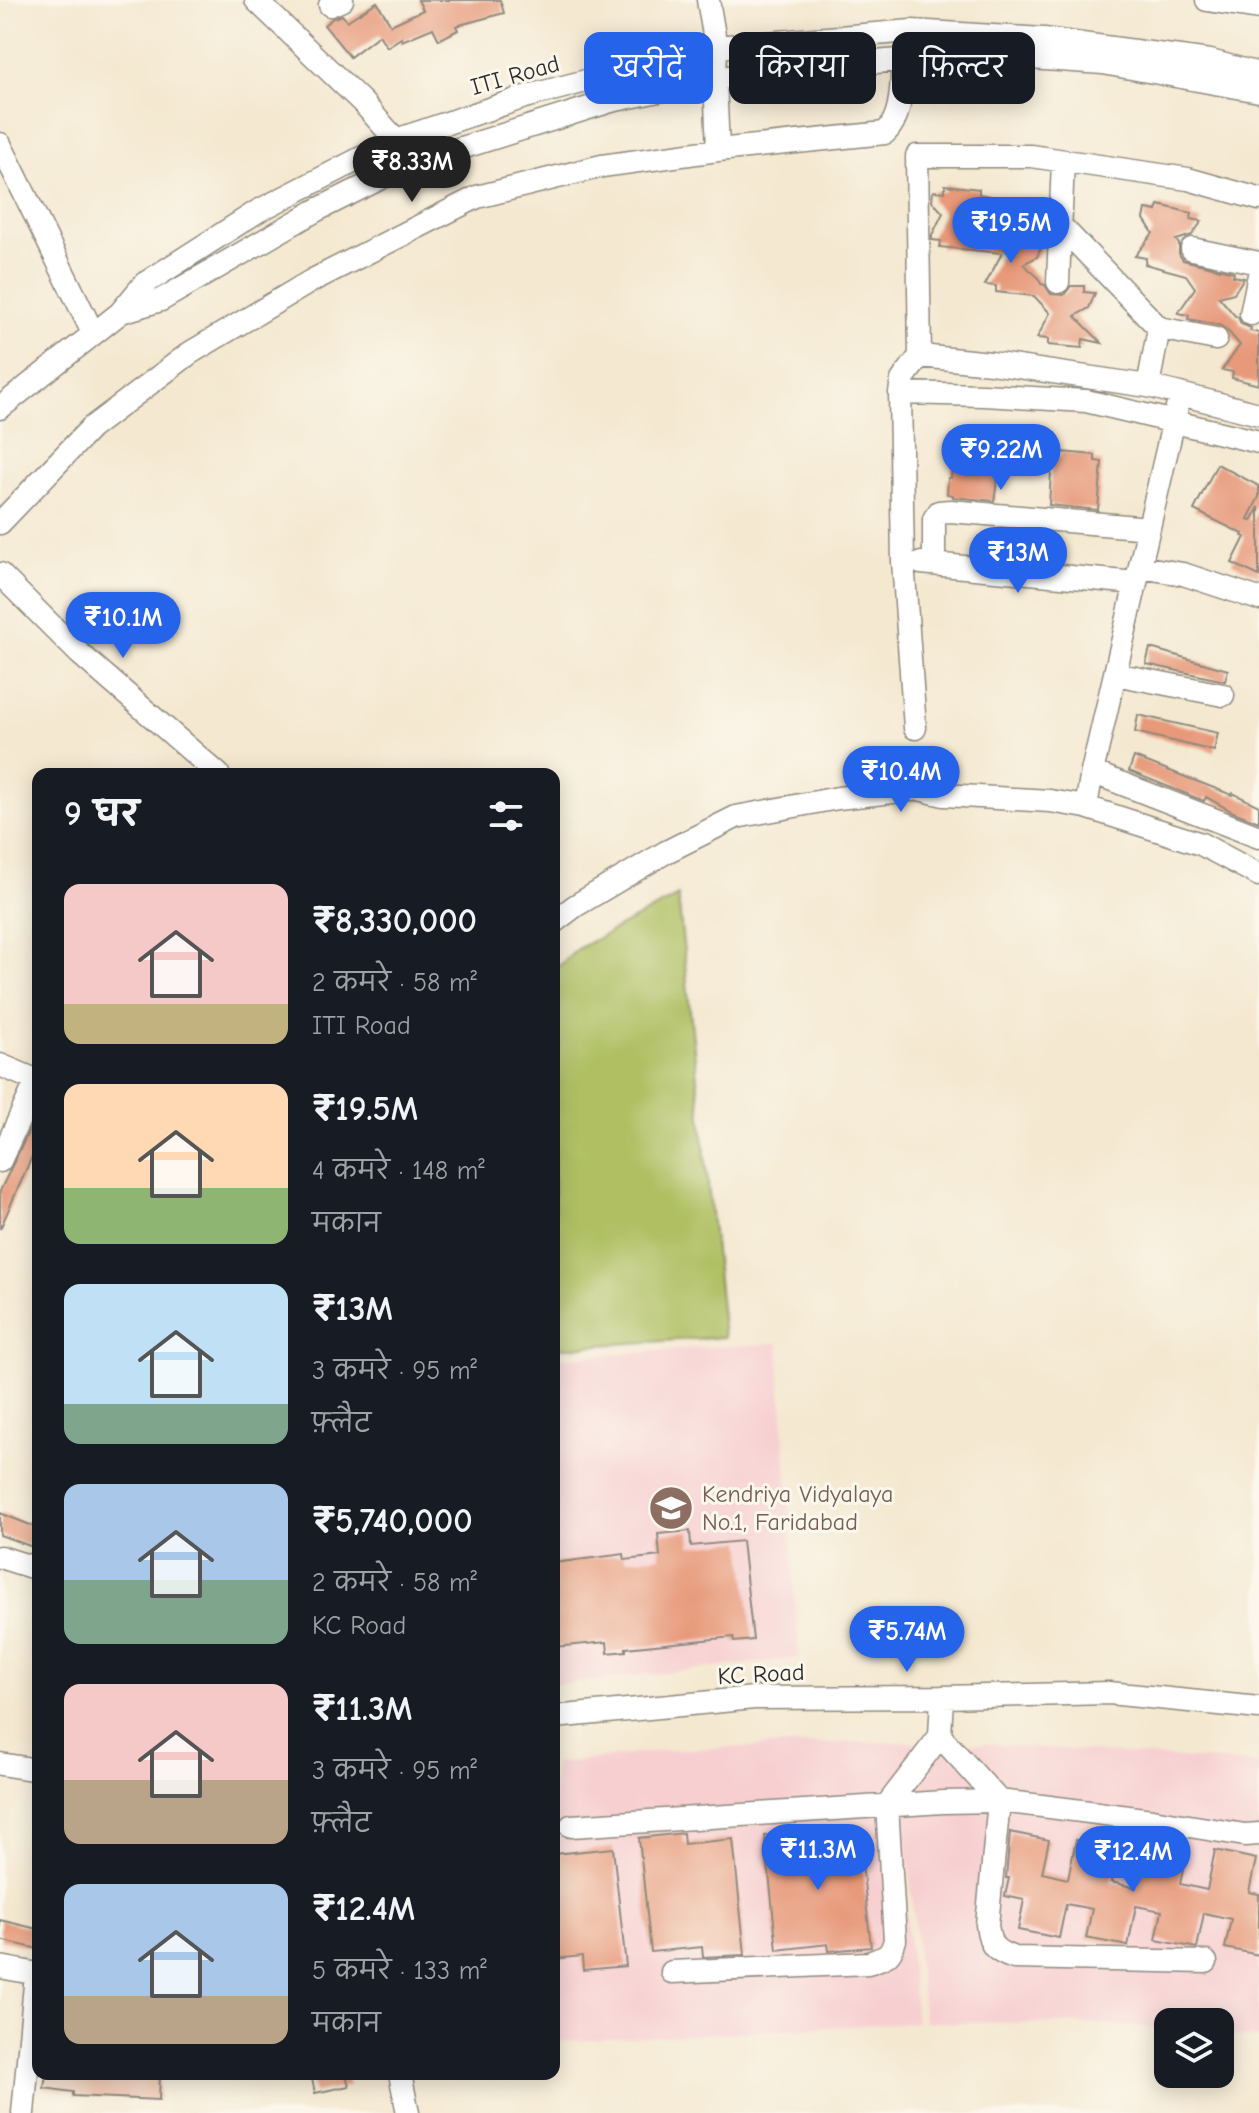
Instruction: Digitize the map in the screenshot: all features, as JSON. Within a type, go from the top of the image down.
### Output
[{"type":"street","points":[[256,0],[363,103],[396,140],[407,165]]},
{"type":"street","points":[[708,0],[716,47],[718,150]]},
{"type":"street","points":[[1207,0],[1259,8]]},
{"type":"street","name":"ITI Road","points":[[0,408],[120,313],[144,284],[258,211],[396,140],[525,97],[716,47],[912,31],[1044,39],[1210,61],[1259,74]]},
{"type":"street","name":"ITI Road","points":[[1035,58],[1103,63],[1259,91]]},
{"type":"street","name":"ITI Road","points":[[120,313],[161,300],[315,211],[407,165],[611,101],[715,79],[892,61]]},
{"type":"street","points":[[0,523],[91,428],[190,353],[313,280],[477,197],[602,166],[718,150],[885,133],[897,113],[898,104]]},
{"type":"street","points":[[0,144],[93,333]]},
{"type":"street","points":[[915,728],[903,561],[900,393],[902,380],[920,356],[917,156],[1031,156],[1188,179],[1259,199]]},
{"type":"street","points":[[1058,282],[1063,161]]},
{"type":"street","points":[[992,222],[1060,225],[1159,328],[1216,339]]},
{"type":"street","points":[[1192,249],[1259,263]]},
{"type":"street","points":[[1251,314],[1259,275]]},
{"type":"street","points":[[1148,386],[1159,328]]},
{"type":"street","points":[[920,356],[1148,386],[1259,414]]},
{"type":"street","points":[[900,393],[1086,401],[1259,442]]},
{"type":"street","points":[[1086,807],[1180,394]]},
{"type":"street","points":[[934,564],[934,519],[939,512],[1149,528]]},
{"type":"street","points":[[903,561],[1138,575],[1183,574],[1259,599]]},
{"type":"street","points":[[0,574],[79,653],[211,768]]},
{"type":"street","points":[[1115,674],[1223,695]]},
{"type":"street","points":[[1092,772],[1259,837]]},
{"type":"street","points":[[560,917],[666,852],[736,817],[838,798],[919,789],[944,795],[1050,801],[1086,807],[1201,844],[1259,875]]},
{"type":"street","points":[[0,1065],[32,1078]]},
{"type":"street","points":[[0,1161],[32,1093]]},
{"type":"street","points":[[0,1557],[32,1567]]},
{"type":"street","name":"KC Road","points":[[560,1716],[754,1698],[1109,1693],[1259,1708]]},
{"type":"street","points":[[672,1972],[868,1963],[892,1952],[895,1940],[887,1805],[940,1736],[942,1697]]},
{"type":"street","points":[[940,1736],[999,1801],[987,1925],[989,1941],[999,1953],[1014,1958],[1206,1962]]},
{"type":"street","points":[[0,1764],[32,1769]]},
{"type":"street","points":[[571,1826],[887,1805],[999,1801],[1245,1835],[1259,1834]]},
{"type":"street","points":[[0,1967],[32,1973]]},
{"type":"street","points":[[23,2113],[32,2024]]},
{"type":"street","points":[[401,2080],[408,2113]]},
{"type":"shaded area","name":"Kendriya Vidyalaya No.1, Faridabad","points":[[778,1343],[799,1658],[560,1684],[560,1358]]},
{"type":"shaded area","points":[[949,1741],[1259,1764],[1259,2038],[1234,2036],[1234,2008],[1154,2008],[1154,2029],[1102,2024],[924,2022],[903,1806]]},
{"type":"shaded area","points":[[938,1742],[896,1804],[916,2022],[560,2042],[560,1763],[669,1750]]},
{"type":"green space","points":[[678,896],[724,1337],[560,1348],[560,965],[579,948]]},
{"type":"building","points":[[418,0],[500,0],[504,13],[456,26],[458,30],[439,40],[433,28],[402,41],[401,38],[387,47],[379,35],[350,57],[324,25],[342,15],[347,21],[377,2],[391,25],[423,10]]},
{"type":"building","points":[[945,185],[979,189],[979,194],[990,196],[972,232],[1044,241],[1037,257],[1023,264],[1051,294],[1064,295],[1071,286],[1084,286],[1084,292],[1095,293],[1089,308],[1075,316],[1102,343],[1083,339],[1082,348],[1048,345],[1048,339],[1037,338],[1050,313],[1034,296],[996,292],[996,286],[985,285],[1002,253],[940,247],[941,241],[932,240],[943,213],[932,201],[933,191],[945,192]]},
{"type":"building","points":[[1159,205],[1192,213],[1191,219],[1202,221],[1192,235],[1176,240],[1183,260],[1234,272],[1233,276],[1244,278],[1234,293],[1219,297],[1241,324],[1259,333],[1259,385],[1232,378],[1233,372],[1222,370],[1240,345],[1227,330],[1178,313],[1195,288],[1186,275],[1145,264],[1146,258],[1135,256],[1153,233],[1144,219],[1146,209],[1157,211]]},
{"type":"building","points":[[962,435],[996,438],[996,444],[1003,445],[994,501],[947,494],[955,439],[962,440]]},
{"type":"building","points":[[1061,452],[1095,455],[1095,461],[1102,462],[1098,510],[1049,505],[1052,456],[1061,457]]},
{"type":"building","points":[[1217,464],[1259,486],[1259,497],[1248,519],[1252,521],[1259,507],[1259,576],[1232,563],[1245,537],[1243,534],[1194,510]]},
{"type":"building","points":[[1150,648],[1228,670],[1225,681],[1146,664]]},
{"type":"building","points":[[1138,715],[1218,733],[1214,751],[1135,732]]},
{"type":"building","points":[[1134,757],[1233,793],[1259,806],[1259,822],[1206,797],[1204,801],[1129,771]]},
{"type":"building","points":[[32,1124],[32,1157],[0,1229],[0,1191]]},
{"type":"building","points":[[0,1513],[32,1526],[32,1547],[0,1535]]},
{"type":"building","points":[[690,1531],[691,1546],[742,1541],[753,1640],[734,1642],[733,1637],[626,1648],[626,1651],[608,1653],[607,1642],[560,1646],[560,1562],[624,1554],[625,1560],[660,1556],[658,1534]]},
{"type":"building","points":[[810,1831],[811,1841],[859,1836],[871,1947],[829,1951],[828,1944],[777,1950],[765,1836]]},
{"type":"building","points":[[1010,1832],[1049,1840],[1042,1873],[1068,1879],[1076,1840],[1117,1849],[1111,1882],[1136,1888],[1145,1842],[1187,1851],[1180,1884],[1207,1890],[1215,1850],[1256,1859],[1249,1892],[1259,1894],[1259,1955],[1225,1948],[1231,1919],[1204,1913],[1197,1948],[1156,1940],[1162,1911],[1136,1906],[1128,1946],[1086,1938],[1092,1909],[1066,1904],[1059,1938],[1018,1930],[1024,1900],[1005,1896],[1009,1878],[1006,1878]]},
{"type":"building","points":[[683,1833],[684,1844],[733,1839],[745,1955],[703,1957],[702,1947],[651,1952],[639,1838]]},
{"type":"building","points":[[613,1848],[626,1966],[583,1970],[582,1956],[560,1958],[560,1853]]},
{"type":"building","points":[[0,1920],[32,1928],[32,1948],[0,1940]]},
{"type":"building","points":[[45,2080],[160,2080],[159,2100],[73,2096],[73,2092],[44,2088]]},
{"type":"building","points":[[312,2080],[348,2080],[349,2086],[315,2093]]},
{"type":"place","name":"Kendriya Vidyalaya No.1, Faridabad","points":[[671,1508]]}]
